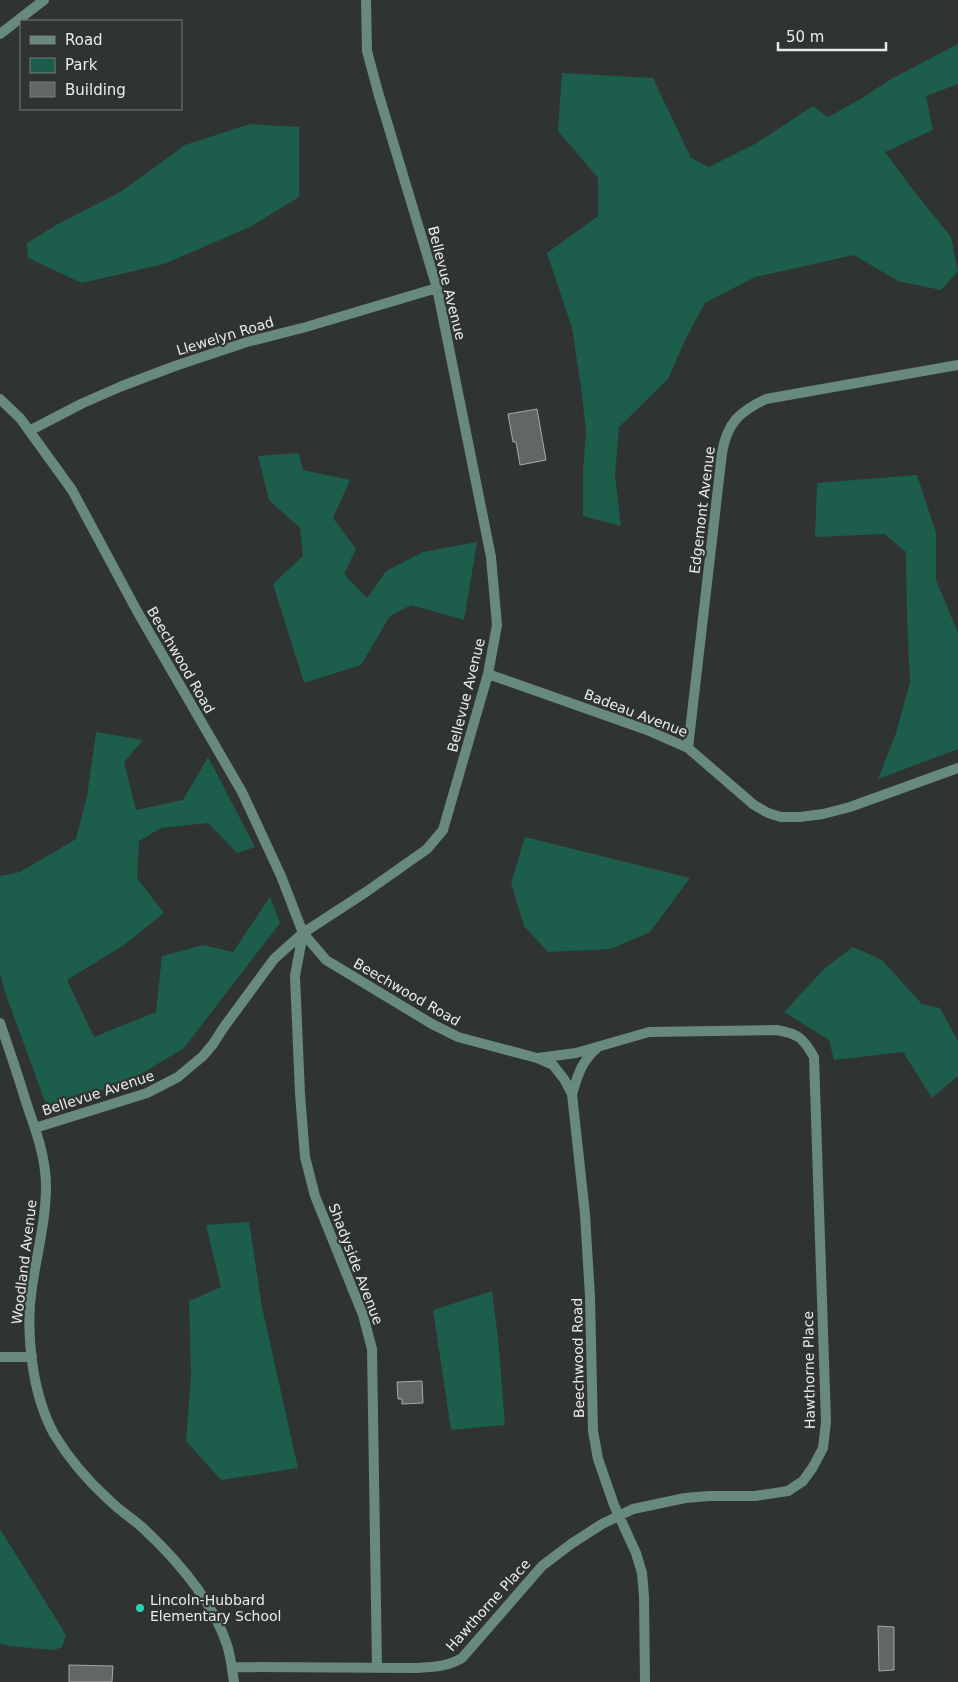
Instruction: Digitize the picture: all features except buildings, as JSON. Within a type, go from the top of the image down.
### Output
[{"type":"street","points":[[0,34],[44,0]]},
{"type":"street","name":"Bellevue Avenue","points":[[35,1128],[147,1093],[178,1076],[197,1062],[213,1044],[274,959],[303,933],[366,892],[427,848],[443,830],[488,674],[497,625],[491,557],[437,288],[369,59],[367,50],[366,0]]},
{"type":"street","name":"Llewelyn Road","points":[[30,431],[83,403],[175,366],[247,342],[306,327],[437,288]]},
{"type":"street","name":"Edgemont Avenue","points":[[688,748],[722,453],[724,441],[734,422],[748,408],[766,399],[958,365]]},
{"type":"street","name":"Beechwood Road","points":[[0,399],[20,418],[72,490],[137,611],[242,792],[281,876],[303,933],[326,960],[432,1024],[458,1037],[537,1058],[553,1065],[564,1079],[572,1094],[585,1214],[590,1298],[593,1431],[598,1459],[618,1517],[636,1553],[642,1573],[645,1682]]},
{"type":"street","name":"Badeau Avenue","points":[[488,674],[647,730],[688,748],[754,805],[768,813],[781,817],[815,815],[850,807],[958,768]]},
{"type":"street","name":"Shadyside Avenue","points":[[303,933],[295,976],[300,1094],[305,1157],[315,1196],[363,1315],[372,1349],[377,1668]]},
{"type":"street","name":"Woodland Avenue","points":[[0,1023],[35,1128],[43,1160],[46,1184],[45,1213],[29,1314],[29,1338],[40,1398],[54,1433],[79,1470],[110,1501],[160,1545],[187,1575],[220,1626],[228,1646],[234,1682]]},
{"type":"street","name":"Hawthorne Place","points":[[232,1667],[377,1668],[444,1666],[462,1658],[542,1566],[602,1524],[633,1509],[685,1498],[755,1496],[788,1491],[803,1481],[823,1448],[826,1422],[814,1057],[806,1044],[794,1033],[777,1030],[650,1032],[576,1053],[537,1058]]},
{"type":"street","name":"Hawthorne Place","points":[[572,1094],[581,1066],[597,1048]]},
{"type":"street","points":[[0,1358],[32,1357]]},
{"type":"green space","points":[[958,44],[958,84],[926,96],[933,130],[885,152],[951,237],[958,271],[941,290],[898,281],[854,255],[755,277],[705,303],[687,336],[668,379],[619,427],[615,475],[621,526],[583,516],[583,471],[586,432],[581,387],[572,328],[547,253],[598,216],[598,178],[558,131],[562,73],[653,78],[691,158],[709,167],[755,144],[813,106],[828,117],[891,79]]},
{"type":"green space","points":[[250,124],[299,127],[299,197],[250,227],[164,264],[82,283],[28,258],[27,243],[56,225],[122,191],[185,145]]},
{"type":"green space","points":[[299,453],[303,470],[350,480],[333,518],[356,549],[344,574],[367,598],[386,571],[423,552],[477,542],[464,620],[411,605],[390,616],[361,665],[304,683],[273,584],[303,556],[300,528],[269,500],[258,456]]},
{"type":"green space","points":[[917,475],[936,533],[936,580],[958,633],[958,749],[878,779],[896,733],[910,682],[906,552],[884,534],[815,537],[817,483]]},
{"type":"green space","points":[[96,732],[143,740],[124,762],[136,810],[183,800],[208,757],[255,847],[237,853],[208,823],[161,828],[139,841],[137,878],[164,913],[124,945],[67,980],[94,1037],[156,1012],[162,956],[203,945],[233,952],[270,897],[280,923],[184,1048],[128,1082],[47,1107],[0,974],[0,876],[20,872],[76,839],[87,796]]},
{"type":"green space","points":[[525,837],[690,878],[650,932],[611,949],[548,952],[524,926],[511,883]]},
{"type":"green space","points":[[853,947],[882,960],[922,1004],[940,1008],[958,1041],[958,1076],[932,1098],[903,1052],[834,1060],[829,1040],[784,1012],[825,968]]},
{"type":"green space","points":[[249,1222],[262,1307],[298,1468],[221,1480],[186,1441],[191,1375],[189,1301],[221,1287],[206,1225]]},
{"type":"green space","points":[[492,1291],[505,1425],[451,1430],[433,1310]]},
{"type":"green space","points":[[0,1529],[66,1636],[62,1647],[54,1650],[8,1646],[0,1643]]},
{"type":"place","name":"Lincoln-Hubbard Elementary School","points":[[140,1608]]}]
